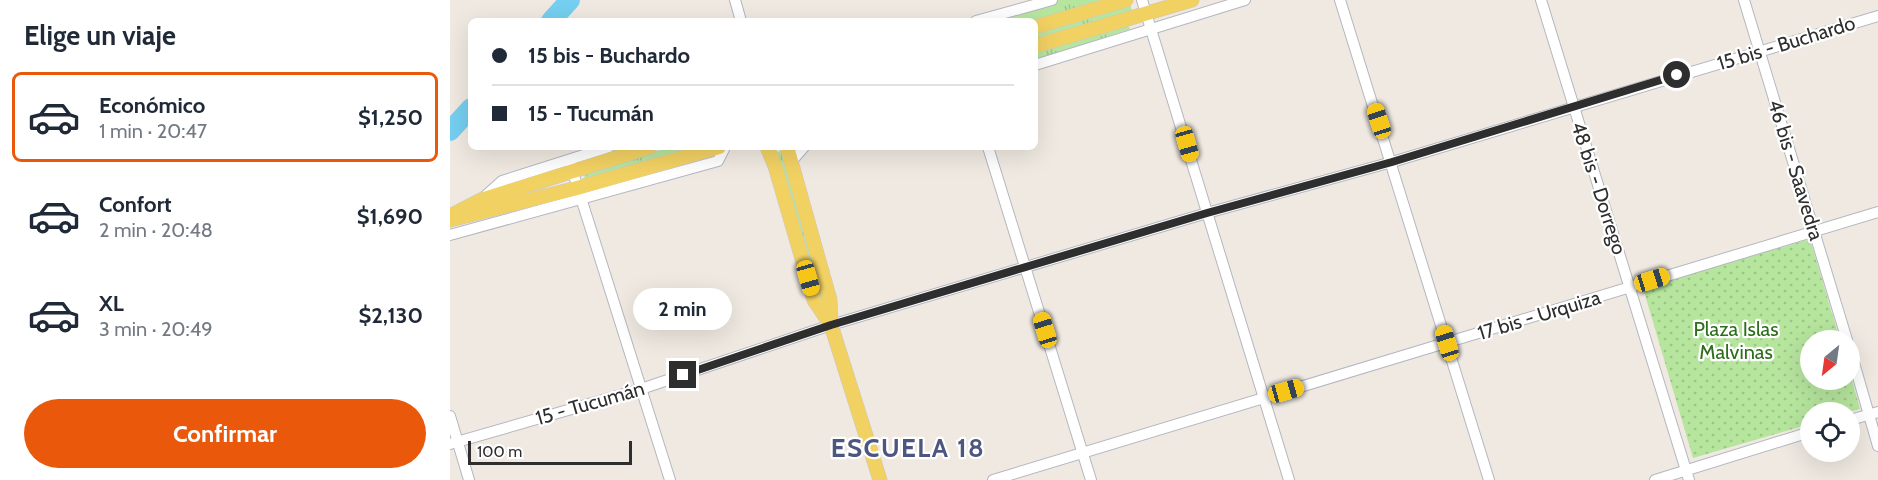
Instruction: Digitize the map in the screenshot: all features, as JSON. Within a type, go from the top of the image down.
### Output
[{"type":"main road","points":[[1038,26],[1126,0]]},
{"type":"main road","points":[[1038,45],[1192,0]]},
{"type":"main road","points":[[450,218],[481,200],[570,165],[637,150]]},
{"type":"main road","points":[[450,218],[579,193],[710,150]]},
{"type":"main road","points":[[768,150],[814,300],[831,325]]},
{"type":"main road","points":[[788,150],[830,300],[831,325],[880,480]]},
{"type":"street","points":[[735,0],[740,18]]},
{"type":"street","points":[[987,18],[1052,0]]},
{"type":"street","points":[[1142,0],[1153,29],[1289,480]]},
{"type":"street","points":[[1038,64],[1245,0]]},
{"type":"street","points":[[1340,0],[1489,480]]},
{"type":"street","name":"48 bis - Dorrego","points":[[1541,0],[1688,475]]},
{"type":"street","name":"46 bis - Saavedra","points":[[1744,0],[1844,330]]},
{"type":"street","name":"15 bis - Buchardo","points":[[831,325],[1207,213],[1392,162],[1878,16]]},
{"type":"street","points":[[602,150],[570,165],[670,480]]},
{"type":"street","points":[[450,235],[579,193],[718,161],[724,150]]},
{"type":"street","points":[[790,163],[801,150]]},
{"type":"street","points":[[989,150],[1091,480]]},
{"type":"street","name":"17 bis - Urquiza","points":[[993,480],[1878,212]]},
{"type":"street","name":"15 - Tucumán","points":[[454,443],[641,389],[831,325]]},
{"type":"street","points":[[1860,377],[1873,413],[1878,446]]},
{"type":"street","points":[[450,416],[454,443],[469,480]]},
{"type":"street","points":[[1655,480],[1688,475],[1800,436]]},
{"type":"green space","points":[[1059,0],[1105,0],[1038,19],[997,18]]},
{"type":"green space","points":[[1130,4],[1132,11],[1038,40],[1038,32]]},
{"type":"green space","points":[[1128,24],[1130,29],[1038,59],[1038,50]]},
{"type":"green space","points":[[660,150],[686,150],[585,179],[584,175]]},
{"type":"green space","points":[[782,151],[824,301],[820,302],[776,152]]},
{"type":"green space","name":"Plaza Islas Malvinas","points":[[1810,239],[1837,330],[1800,330],[1800,390],[1855,390],[1858,402],[1800,402],[1800,427],[1693,458],[1643,288]]},
{"type":"waterway","points":[[554,18],[570,0]]},
{"type":"waterway","points":[[450,131],[468,111]]},
{"type":"district","name":"ESCUELA 18","points":[[908,448]]},
{"type":"route","points":[[683,375],[831,325],[1207,213],[1392,162],[1677,75]]}]
